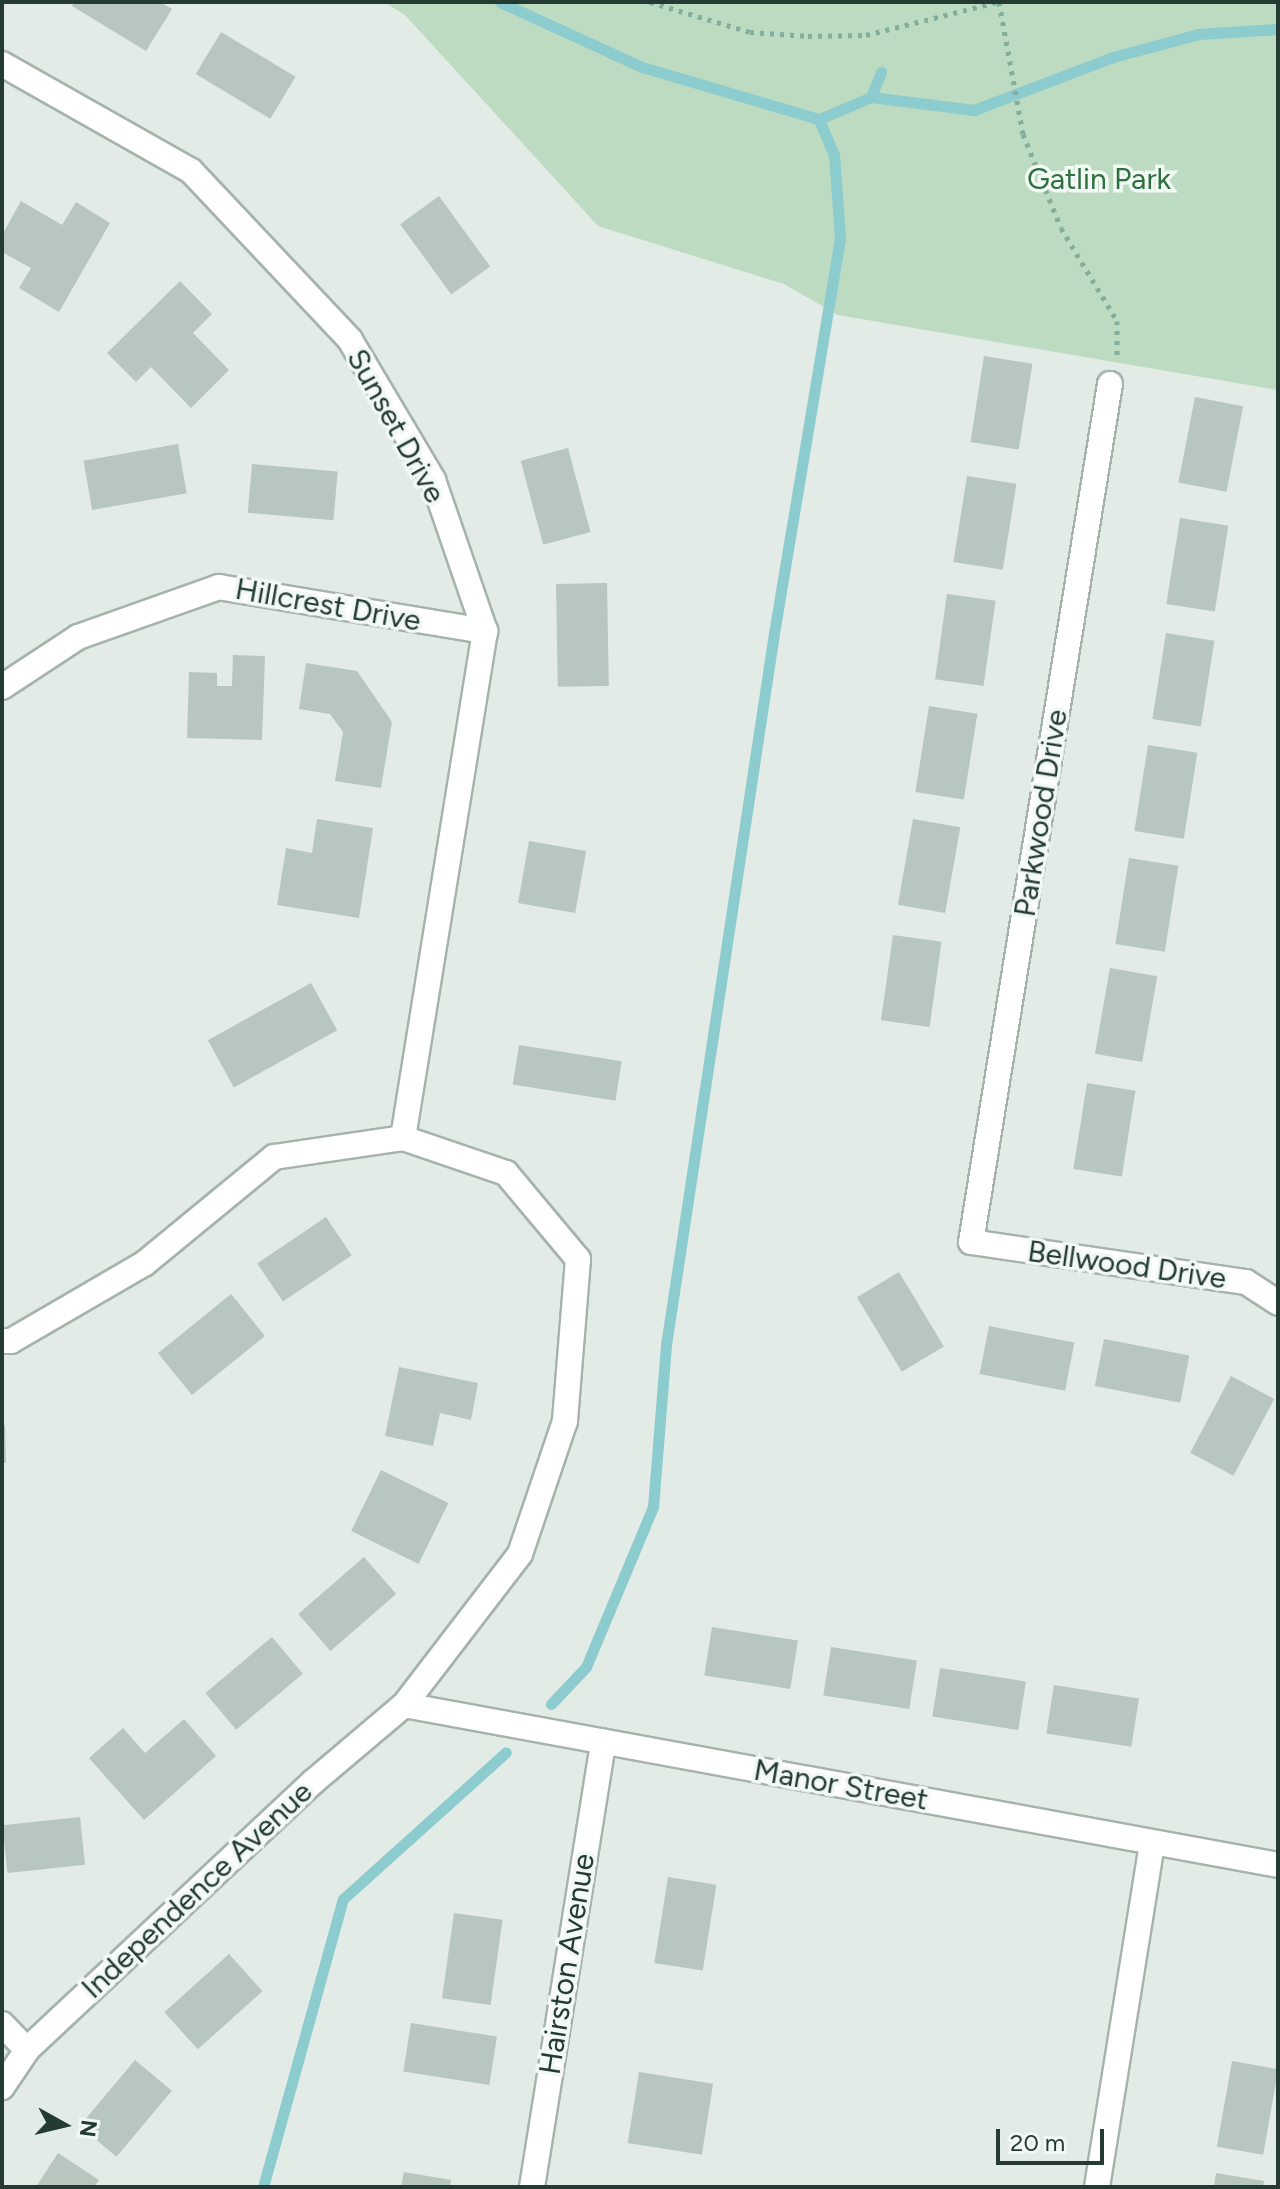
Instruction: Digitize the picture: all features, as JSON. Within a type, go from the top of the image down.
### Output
[{"type":"street","name":"Sunset Drive","points":[[2,64],[191,171],[350,340],[433,480],[485,631],[403,1138]]},
{"type":"street","name":"Parkwood Drive","points":[[971,1242],[1110,384]]},
{"type":"street","name":"Hillcrest Drive","points":[[2,687],[78,637],[219,587],[485,631]]},
{"type":"street","points":[[2,1341],[11,1341],[145,1263],[274,1157],[403,1138]]},
{"type":"street","name":"Independence Avenue","points":[[2,2087],[27,2050],[313,1782],[404,1705],[520,1554],[565,1421],[578,1259],[506,1173],[403,1138]]},
{"type":"street","name":"Bellwood Drive","points":[[971,1242],[1246,1282],[1278,1303]]},
{"type":"street","name":"Manor Street","points":[[404,1705],[1278,1865]]},
{"type":"street","name":"Hairston Avenue","points":[[532,2187],[603,1742]]},
{"type":"street","points":[[1097,2187],[1152,1842]]},
{"type":"street","points":[[2,2024],[27,2050]]},
{"type":"path","points":[[650,2],[750,32],[808,36],[866,35],[998,2],[1023,134],[1061,228],[1117,321],[1118,349]]},
{"type":"green space","name":"Gatlin Park","points":[[384,2],[1278,2],[1278,390],[838,315],[784,284],[598,226],[405,15]]},
{"type":"building","points":[[74,2],[160,2],[172,9],[146,51],[72,6]]},
{"type":"building","points":[[221,32],[296,77],[270,119],[196,74]]},
{"type":"building","points":[[439,196],[490,266],[451,295],[400,224]]},
{"type":"building","points":[[21,201],[62,225],[76,202],[110,223],[59,312],[19,288],[31,268],[2,252],[2,235]]},
{"type":"building","points":[[180,281],[212,314],[193,333],[229,370],[191,408],[151,367],[136,382],[107,353]]},
{"type":"building","points":[[984,356],[1032,364],[1019,450],[970,442]]},
{"type":"building","points":[[1195,397],[1243,406],[1226,492],[1178,482]]},
{"type":"building","points":[[178,444],[187,493],[92,510],[83,461]]},
{"type":"building","points":[[568,448],[591,532],[543,545],[521,461]]},
{"type":"building","points":[[252,464],[338,471],[333,520],[248,513]]},
{"type":"building","points":[[967,476],[1016,484],[1003,570],[953,562]]},
{"type":"building","points":[[1180,518],[1228,526],[1215,612],[1166,604]]},
{"type":"building","points":[[607,583],[609,686],[558,687],[556,584]]},
{"type":"building","points":[[947,594],[996,601],[984,686],[935,679]]},
{"type":"building","points":[[1166,633],[1214,641],[1201,727],[1152,719]]},
{"type":"building","points":[[233,655],[265,656],[262,740],[187,738],[189,672],[217,673],[217,686],[232,686]]},
{"type":"building","points":[[306,663],[357,671],[392,722],[381,788],[335,781],[343,732],[330,714],[299,709]]},
{"type":"building","points":[[929,706],[977,714],[964,800],[915,792]]},
{"type":"building","points":[[1148,745],[1197,753],[1184,839],[1134,831]]},
{"type":"building","points":[[317,819],[373,828],[359,918],[277,905],[286,848],[312,853]]},
{"type":"building","points":[[913,819],[960,827],[945,913],[898,905]]},
{"type":"building","points":[[529,841],[586,851],[575,913],[518,903]]},
{"type":"building","points":[[1129,858],[1178,866],[1165,952],[1115,944]]},
{"type":"building","points":[[893,935],[942,942],[930,1027],[881,1020]]},
{"type":"building","points":[[1110,968],[1157,976],[1142,1062],[1095,1054]]},
{"type":"building","points":[[311,983],[337,1030],[234,1087],[208,1040]]},
{"type":"building","points":[[519,1045],[622,1061],[615,1101],[513,1085]]},
{"type":"building","points":[[1087,1083],[1135,1091],[1122,1177],[1073,1169]]},
{"type":"building","points":[[326,1217],[352,1255],[283,1302],[257,1263]]},
{"type":"building","points":[[899,1272],[944,1347],[902,1372],[857,1297]]},
{"type":"building","points":[[231,1294],[265,1336],[192,1395],[158,1353]]},
{"type":"building","points":[[989,1326],[1074,1343],[1065,1391],[980,1374]]},
{"type":"building","points":[[1104,1339],[1189,1356],[1180,1403],[1095,1386]]},
{"type":"building","points":[[399,1367],[478,1383],[471,1420],[440,1413],[433,1446],[385,1436]]},
{"type":"building","points":[[1231,1376],[1274,1399],[1233,1476],[1190,1453]]},
{"type":"building","points":[[2,1425],[5,1425],[6,1463],[2,1463]]},
{"type":"building","points":[[381,1470],[448,1503],[419,1564],[351,1531]]},
{"type":"building","points":[[364,1557],[396,1594],[330,1651],[298,1614]]},
{"type":"building","points":[[712,1627],[798,1641],[790,1689],[704,1675]]},
{"type":"building","points":[[272,1637],[303,1674],[236,1730],[205,1693]]},
{"type":"building","points":[[831,1647],[917,1661],[909,1709],[823,1695]]},
{"type":"building","points":[[940,1668],[1026,1682],[1018,1730],[932,1716]]},
{"type":"building","points":[[1054,1685],[1139,1698],[1131,1747],[1046,1733]]},
{"type":"building","points":[[184,1719],[216,1756],[144,1820],[89,1758],[123,1728],[145,1753]]},
{"type":"building","points":[[80,1817],[85,1865],[7,1873],[2,1825]]},
{"type":"building","points":[[668,1877],[716,1885],[703,1971],[654,1963]]},
{"type":"building","points":[[454,1913],[503,1920],[491,2005],[442,1998]]},
{"type":"building","points":[[229,1954],[262,1991],[198,2049],[164,2012]]},
{"type":"building","points":[[411,2023],[497,2037],[489,2085],[403,2071]]},
{"type":"building","points":[[135,2060],[172,2091],[116,2157],[80,2126]]},
{"type":"building","points":[[1232,2061],[1278,2069],[1263,2155],[1217,2147]]},
{"type":"building","points":[[639,2072],[713,2084],[702,2155],[628,2143]]},
{"type":"building","points":[[58,2153],[99,2180],[94,2187],[36,2187]]},
{"type":"building","points":[[404,2172],[451,2180],[450,2187],[401,2187]]},
{"type":"building","points":[[1216,2173],[1264,2181],[1263,2187],[1214,2187]]},
{"type":"waterway","points":[[500,2],[642,67],[819,119],[871,97],[974,110],[1113,57],[1198,34],[1278,29]]},
{"type":"waterway","points":[[871,97],[881,72]]},
{"type":"waterway","points":[[551,1704],[586,1667],[653,1507],[666,1345],[774,633],[840,238],[834,155],[819,119]]},
{"type":"waterway","points":[[263,2187],[343,1899],[506,1752]]}]
